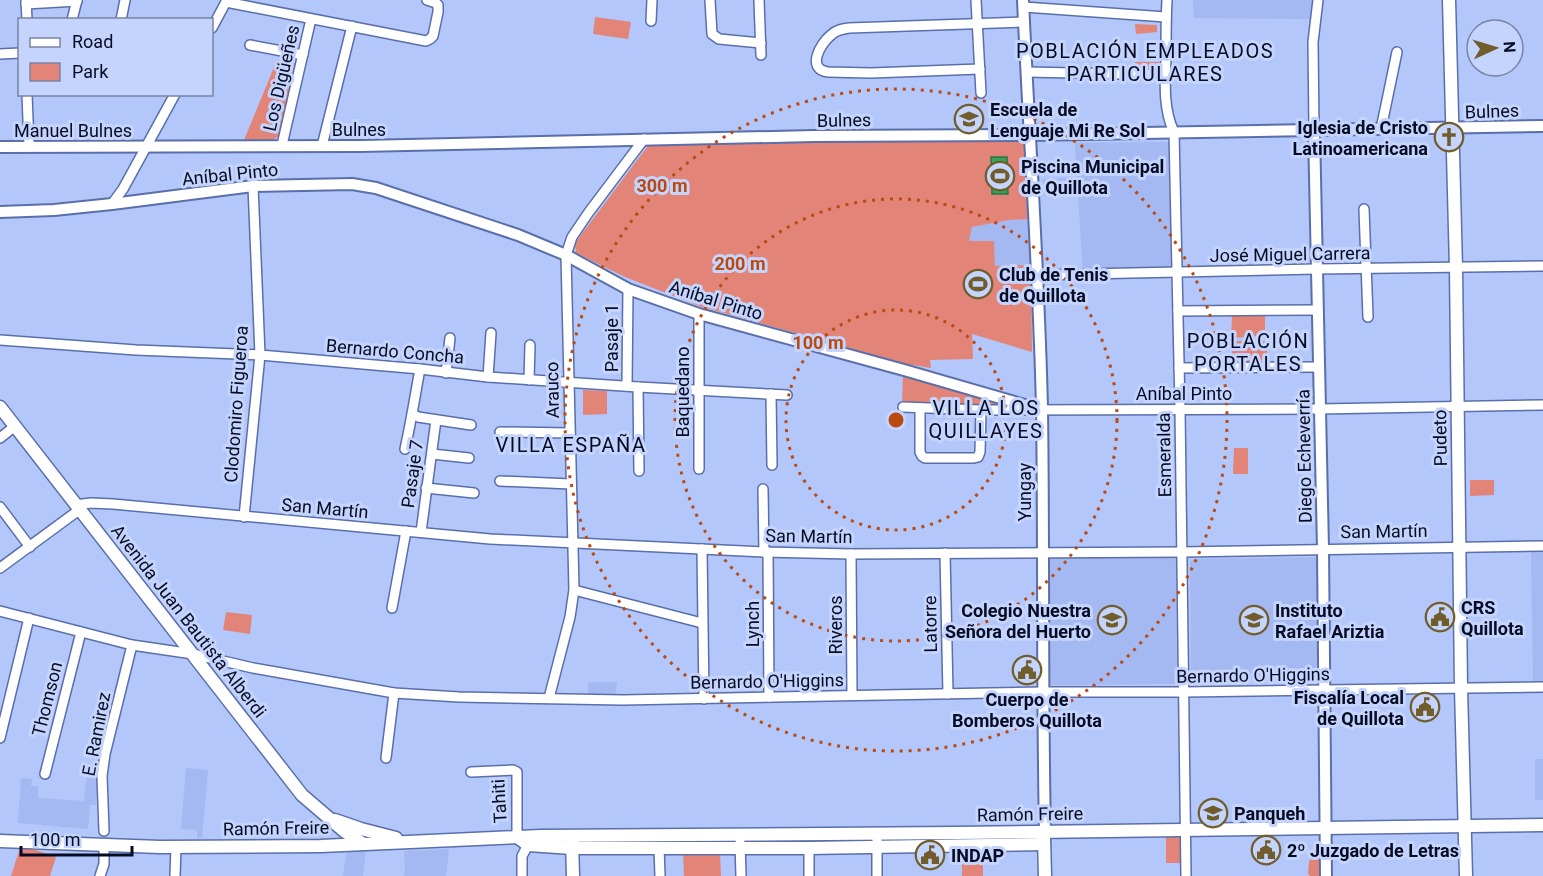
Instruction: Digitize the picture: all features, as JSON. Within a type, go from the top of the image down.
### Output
[{"type":"main road","name":"Pudeto","points":[[1449,0],[1466,876]]},
{"type":"main road","name":"Avenida Juan Bautista Alberdi","points":[[0,407],[302,795],[363,844]]},
{"type":"main road","points":[[326,816],[385,836],[418,841]]},
{"type":"main road","name":"Ramón Freire","points":[[0,841],[176,847],[340,845],[540,836],[572,842],[660,847],[809,848],[877,847],[1186,829],[1543,825]]},
{"type":"main road","points":[[340,845],[344,831]]},
{"type":"main road","name":"Ramón Freire","points":[[528,845],[740,834],[877,833],[1044,838]]},
{"type":"main road","points":[[517,837],[528,845],[540,836]]},
{"type":"main road","name":"Yungay","points":[[1044,838],[1045,876]]},
{"type":"main road","points":[[572,842],[573,876]]},
{"type":"street","points":[[27,18],[26,2],[77,0],[72,18]]},
{"type":"street","points":[[121,18],[125,0]]},
{"type":"street","points":[[213,26],[226,1],[428,40],[434,33],[438,5],[427,0]]},
{"type":"street","points":[[651,21],[652,0]]},
{"type":"street","points":[[710,0],[714,37],[761,43]]},
{"type":"street","points":[[759,0],[761,56]]},
{"type":"street","points":[[976,0],[981,93]]},
{"type":"street","name":"Esmeralda","points":[[1167,0],[1167,110],[1174,132],[1178,311],[1186,876]]},
{"type":"street","name":"Diego Echeverría","points":[[1318,0],[1313,42],[1323,549],[1326,876]]},
{"type":"street","points":[[1023,4],[1166,17]]},
{"type":"street","name":"Yungay","points":[[1023,4],[1038,275],[1042,410],[1044,838]]},
{"type":"street","name":"Los Digüeñes","points":[[282,145],[311,19]]},
{"type":"street","points":[[980,69],[871,73],[828,72],[817,68],[816,62],[817,53],[830,35],[849,28],[1024,22]]},
{"type":"street","points":[[322,146],[352,27]]},
{"type":"street","points":[[250,45],[303,55]]},
{"type":"street","points":[[1381,129],[1397,52]]},
{"type":"street","points":[[0,54],[18,53]]},
{"type":"street","points":[[1027,72],[1166,75]]},
{"type":"street","points":[[27,96],[29,146]]},
{"type":"street","points":[[112,204],[123,189],[175,96]]},
{"type":"street","name":"Bulnes","points":[[146,147],[361,146],[814,136],[1029,135],[1543,126]]},
{"type":"street","name":"Arauco","points":[[549,698],[570,617],[574,590],[566,255],[572,237],[644,140]]},
{"type":"street","name":"Manuel Bulnes","points":[[0,147],[146,147]]},
{"type":"street","name":"Aníbal Pinto","points":[[0,212],[54,210],[253,186],[352,184],[376,188],[518,235],[566,255],[628,289],[699,314],[1042,410],[1543,405]]},
{"type":"street","name":"Clodomiro Figueroa","points":[[244,517],[260,355],[253,186]]},
{"type":"street","points":[[123,189],[129,202]]},
{"type":"street","points":[[1364,209],[1368,317]]},
{"type":"street","name":"José Miguel Carrera","points":[[1038,275],[1543,266]]},
{"type":"street","name":"Pasaje 1","points":[[627,386],[628,289]]},
{"type":"street","points":[[1178,311],[1317,310]]},
{"type":"street","name":"Baquedano","points":[[699,314],[699,469]]},
{"type":"street","points":[[488,376],[491,333]]},
{"type":"street","points":[[446,373],[450,338]]},
{"type":"street","name":"Bernardo Concha","points":[[0,340],[136,350],[260,355],[529,380],[787,395]]},
{"type":"street","points":[[529,380],[530,345]]},
{"type":"street","points":[[1179,368],[1318,367]]},
{"type":"street","name":"Pasaje 7","points":[[405,449],[420,369]]},
{"type":"street","points":[[638,387],[639,471]]},
{"type":"street","points":[[771,394],[772,465]]},
{"type":"street","points":[[903,407],[1042,410]]},
{"type":"street","points":[[920,408],[920,452],[925,458],[978,457],[981,410]]},
{"type":"street","points":[[413,414],[418,417],[471,425]]},
{"type":"street","name":"Pasaje 7","points":[[421,532],[436,420]]},
{"type":"street","points":[[0,438],[15,426]]},
{"type":"street","points":[[500,432],[570,433]]},
{"type":"street","points":[[432,454],[469,458]]},
{"type":"street","points":[[500,481],[571,484]]},
{"type":"street","points":[[426,488],[474,493]]},
{"type":"street","name":"Lynch","points":[[762,489],[766,552],[769,697]]},
{"type":"street","name":"San Martín","points":[[77,507],[102,503],[490,539],[766,552],[851,554],[1182,552],[1543,546]]},
{"type":"street","points":[[0,507],[30,547]]},
{"type":"street","points":[[0,568],[30,547],[77,507]]},
{"type":"street","points":[[392,608],[406,531]]},
{"type":"street","points":[[702,549],[704,699]]},
{"type":"street","name":"Latorre","points":[[945,553],[948,694]]},
{"type":"street","name":"Riveros","points":[[851,554],[852,695]]},
{"type":"street","points":[[574,590],[702,623]]},
{"type":"street","name":"Bernardo O'Higgins","points":[[0,611],[132,645],[193,654],[254,668],[394,693],[459,697],[623,700],[1042,692],[1543,687]]},
{"type":"street","points":[[0,738],[29,618]]},
{"type":"street","name":"Thomson","points":[[45,774],[81,632]]},
{"type":"street","name":"E. Ramirez","points":[[104,831],[102,776],[105,754],[132,645]]},
{"type":"street","points":[[387,758],[394,693]]},
{"type":"street","name":"Tahiti","points":[[471,772],[513,770],[517,772],[517,837]]},
{"type":"street","points":[[877,833],[877,876]]},
{"type":"street","points":[[740,834],[741,876]]},
{"type":"street","points":[[100,876],[104,864],[104,845]]},
{"type":"street","points":[[522,876],[522,856],[528,845]]},
{"type":"street","points":[[175,876],[176,847]]},
{"type":"street","points":[[660,847],[660,876]]},
{"type":"street","points":[[809,848],[809,876]]},
{"type":"shaded area","points":[[1193,0],[1313,0],[1311,19],[1194,18]]},
{"type":"shaded area","points":[[1168,142],[1173,271],[1083,271],[1078,195],[1044,196],[1043,179],[1077,177],[1075,143]]},
{"type":"shaded area","name":"Piscina Municipal de Quillota","points":[[991,157],[1007,157],[1008,194],[992,194]]},
{"type":"shaded area","points":[[1029,219],[1031,265],[995,266],[994,241],[968,242],[972,227]]},
{"type":"shaded area","points":[[1531,551],[1543,551],[1543,681],[1533,681]]},
{"type":"shaded area","name":"Colegio Nuestra Señora del Huerto","points":[[1048,555],[1176,555],[1177,684],[1047,685]]},
{"type":"shaded area","name":"Instituto Rafael Ariztia","points":[[1315,557],[1318,561],[1317,677],[1313,680],[1195,680],[1191,678],[1190,562],[1194,559]]},
{"type":"shaded area","points":[[588,682],[617,682],[616,696],[588,695]]},
{"type":"shaded area","points":[[1535,759],[1543,759],[1543,800],[1535,800]]},
{"type":"shaded area","points":[[186,768],[208,770],[202,838],[197,838],[197,830],[181,829]]},
{"type":"shaded area","points":[[87,775],[98,776],[96,805],[90,805],[88,829],[18,823],[21,778],[32,779],[31,786],[38,786],[38,798],[84,801]]},
{"type":"shaded area","points":[[366,848],[363,876],[343,876],[347,849]]},
{"type":"shaded area","points":[[449,849],[446,876],[404,876],[404,851]]},
{"type":"green space","points":[[595,17],[631,22],[628,39],[593,34]]},
{"type":"green space","points":[[1135,24],[1157,25],[1157,32],[1136,34]]},
{"type":"green space","points":[[277,60],[297,64],[279,136],[273,140],[244,140]]},
{"type":"green space","points":[[1135,62],[1159,62],[1160,70],[1135,70]]},
{"type":"green space","points":[[1024,140],[1029,219],[972,227],[969,241],[994,241],[995,266],[1031,265],[1032,352],[972,334],[973,359],[930,360],[931,368],[906,364],[699,306],[625,277],[576,253],[575,245],[578,239],[650,143]]},
{"type":"green space","points":[[1265,314],[1265,336],[1231,338],[1232,315]]},
{"type":"green space","points":[[1232,341],[1267,341],[1267,362],[1232,362]]},
{"type":"green space","points":[[903,375],[1010,405],[902,403]]},
{"type":"green space","points":[[583,390],[607,391],[607,414],[583,415]]},
{"type":"green space","points":[[1234,448],[1248,448],[1248,474],[1233,474]]},
{"type":"green space","points":[[1470,480],[1494,480],[1494,495],[1470,496]]},
{"type":"green space","points":[[226,612],[252,615],[250,634],[223,630]]},
{"type":"green space","points":[[1166,833],[1181,833],[1181,863],[1166,863]]},
{"type":"green space","points":[[21,845],[56,857],[50,876],[11,876]]},
{"type":"green space","points":[[683,852],[720,852],[721,876],[684,876]]},
{"type":"green space","points":[[962,852],[983,852],[983,876],[962,876]]},
{"type":"green space","points":[[1313,858],[1320,858],[1320,876],[1308,874],[1309,861]]},
{"type":"place","name":"Escuela de Lenguaje Mi Re Sol","points":[[969,119]]},
{"type":"place","name":"Iglesia de Cristo Latinoamericana","points":[[1449,137]]},
{"type":"place","name":"Piscina Municipal de Quillota","points":[[1000,176]]},
{"type":"place","name":"Club de Tenis de Quillota","points":[[978,284]]},
{"type":"place","name":"CRS Quillota","points":[[1440,617]]},
{"type":"place","name":"Colegio Nuestra Señora del Huerto","points":[[1112,620]]},
{"type":"place","name":"Instituto Rafael Ariztia","points":[[1254,620]]},
{"type":"place","name":"Cuerpo de Bomberos Quillota","points":[[1027,670]]},
{"type":"place","name":"Fiscalía Local de Quillota","points":[[1425,707]]},
{"type":"place","name":"Panqueh","points":[[1213,813]]},
{"type":"place","name":"2º Juzgado de Letras","points":[[1266,850]]},
{"type":"place","name":"INDAP","points":[[930,855]]},
{"type":"district","name":"POBLACIÓN EMPLEADOS PARTICULARES","points":[[1145,62]]},
{"type":"district","name":"POBLACIÓN PORTALES","points":[[1248,352]]},
{"type":"district","name":"VILLA LOS QUILLAYES","points":[[986,420]]},
{"type":"district","name":"VILLA ESPAÑA","points":[[571,445]]}]
